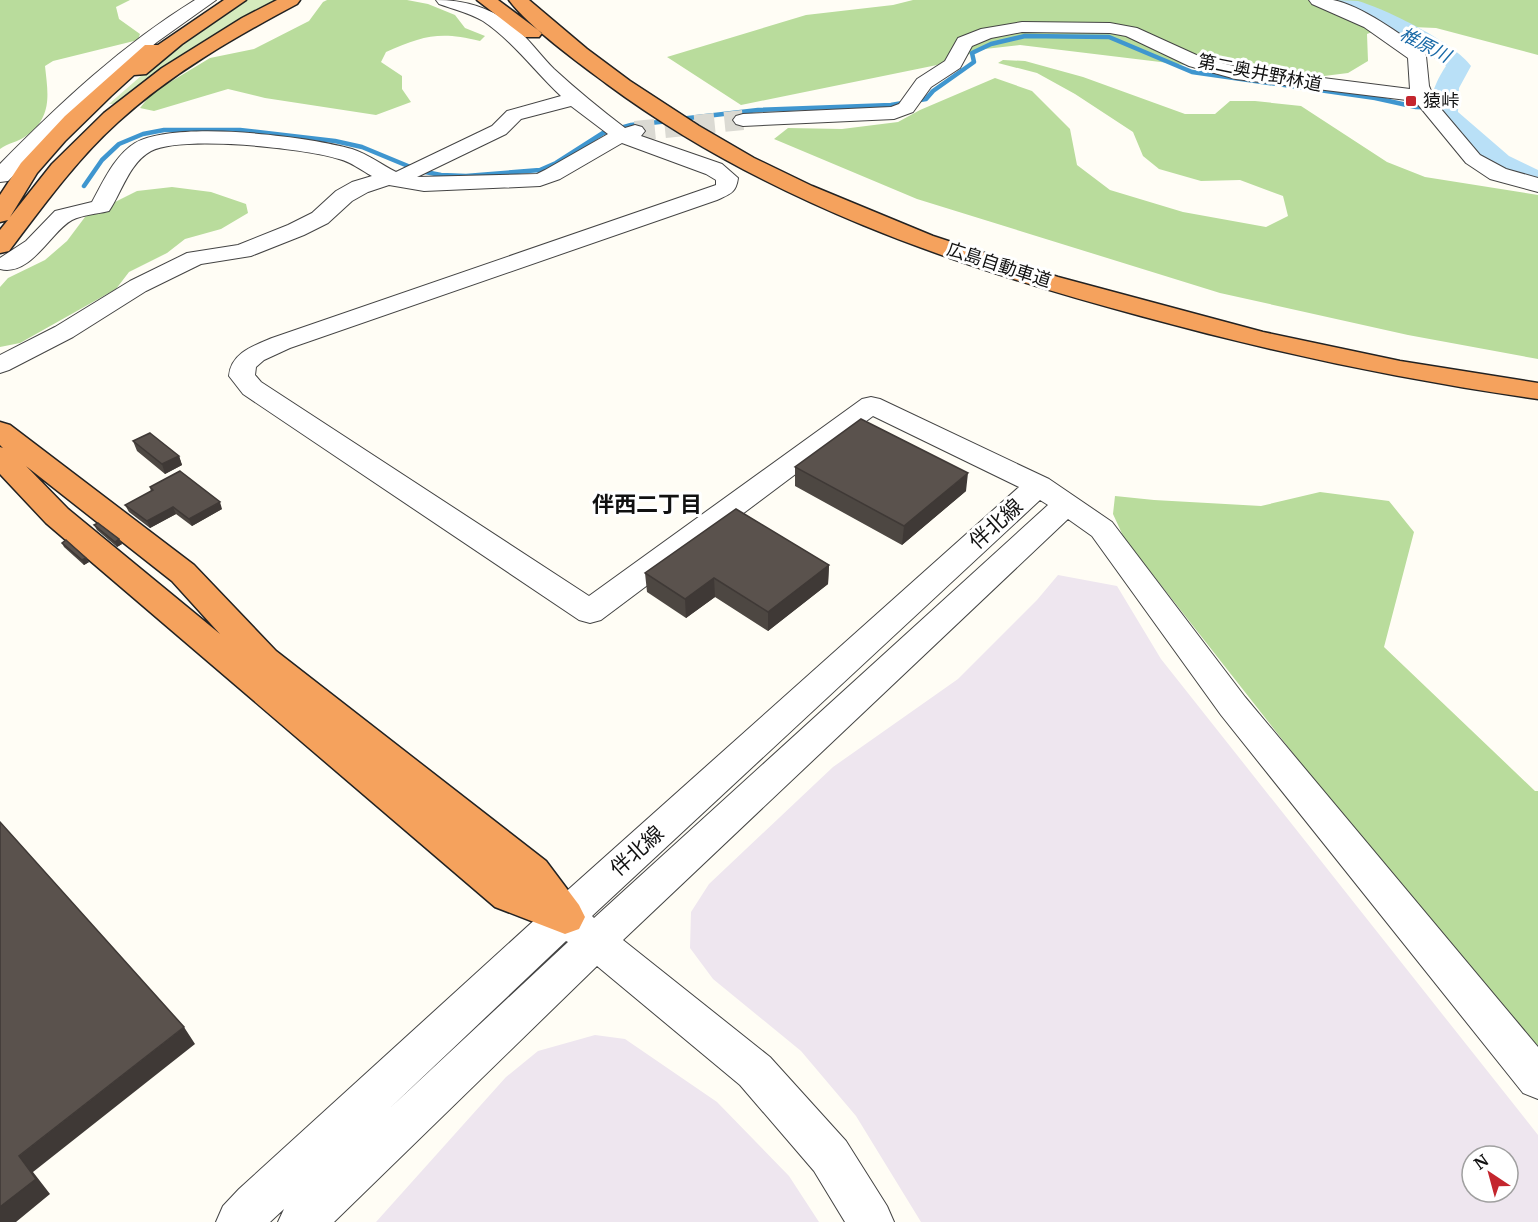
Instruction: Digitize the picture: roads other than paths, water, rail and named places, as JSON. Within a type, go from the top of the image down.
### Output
[{"type":"highway","points":[[0,215],[28,169],[70,124],[156,46],[224,0]]},
{"type":"highway","points":[[0,239],[43,168],[82,124],[122,84],[175,40],[237,0]]},
{"type":"highway","points":[[4,255],[60,169],[111,117],[169,72],[249,22],[291,0]]},
{"type":"highway","points":[[486,0],[590,74],[691,131]]},
{"type":"highway","name":"広島自動車道","points":[[518,0],[589,61],[691,131],[755,167],[830,202],[905,232],[1010,269],[1122,304],[1237,334],[1371,363],[1538,391]]},
{"type":"highway","name":"広島自動車道","points":[[540,0],[606,56],[712,126],[774,159],[929,226],[1022,258],[1133,292],[1247,321],[1386,351],[1538,375]]},
{"type":"highway","points":[[0,431],[183,573],[264,660],[532,873],[580,929]]},
{"type":"highway","points":[[0,456],[57,516],[509,895],[580,929]]},
{"type":"street","points":[[0,176],[55,119],[117,64],[185,13],[207,0]]},
{"type":"street","points":[[445,0],[486,16],[513,35],[540,66],[575,99],[648,147],[714,170],[727,178],[726,188],[281,343],[255,355],[243,365],[242,376],[252,388],[590,612],[871,405],[1053,494],[1102,529],[1233,706],[1538,1079]]},
{"type":"street","points":[[1318,0],[1367,21],[1401,42],[1417,56],[1419,86],[1427,104],[1473,159],[1498,174],[1538,185]]},
{"type":"street","name":"第二奥井野林道","points":[[743,120],[894,113],[906,108],[924,82],[953,64],[965,42],[987,33],[1022,27],[1059,26],[1131,32],[1171,53],[1236,72],[1427,104]]},
{"type":"street","points":[[0,365],[64,332],[138,286],[195,258],[243,251],[296,230],[321,218],[344,196],[360,187],[393,180],[499,130],[514,115],[575,99]]},
{"type":"street","points":[[4,255],[34,246],[63,216],[101,206],[132,154],[146,145],[173,138],[216,138],[266,142],[344,154],[357,158],[393,180],[434,184],[540,180],[628,133]]},
{"type":"street","name":"伴北線","points":[[239,1222],[255,1204],[580,929],[1053,494]]},
{"type":"street","points":[[580,929],[754,1071],[831,1156],[871,1222]]},
{"type":"street","name":"伴北線","points":[[301,1222],[580,929]]},
{"type":"waterway","name":"椎原川","points":[[1336,0],[1402,30],[1453,59],[1459,66],[1447,88],[1445,114],[1499,161],[1511,169],[1538,179]]},
{"type":"waterway","points":[[680,119],[758,110],[891,105],[926,99],[933,91],[974,62],[972,53],[991,44],[1025,36],[1109,37],[1192,72],[1375,98],[1416,107],[1444,108]]},
{"type":"waterway","points":[[84,186],[102,160],[119,144],[143,134],[164,130],[240,130],[335,141],[362,147],[420,171],[466,176],[540,170],[556,163],[603,133],[631,125],[669,121]]},
{"type":"tunnel","points":[[635,131],[743,120]]},
{"type":"place","name":"猿峠","points":[[1411,101]]},
{"type":"district","name":"伴西二丁目","points":[[647,504]]}]
